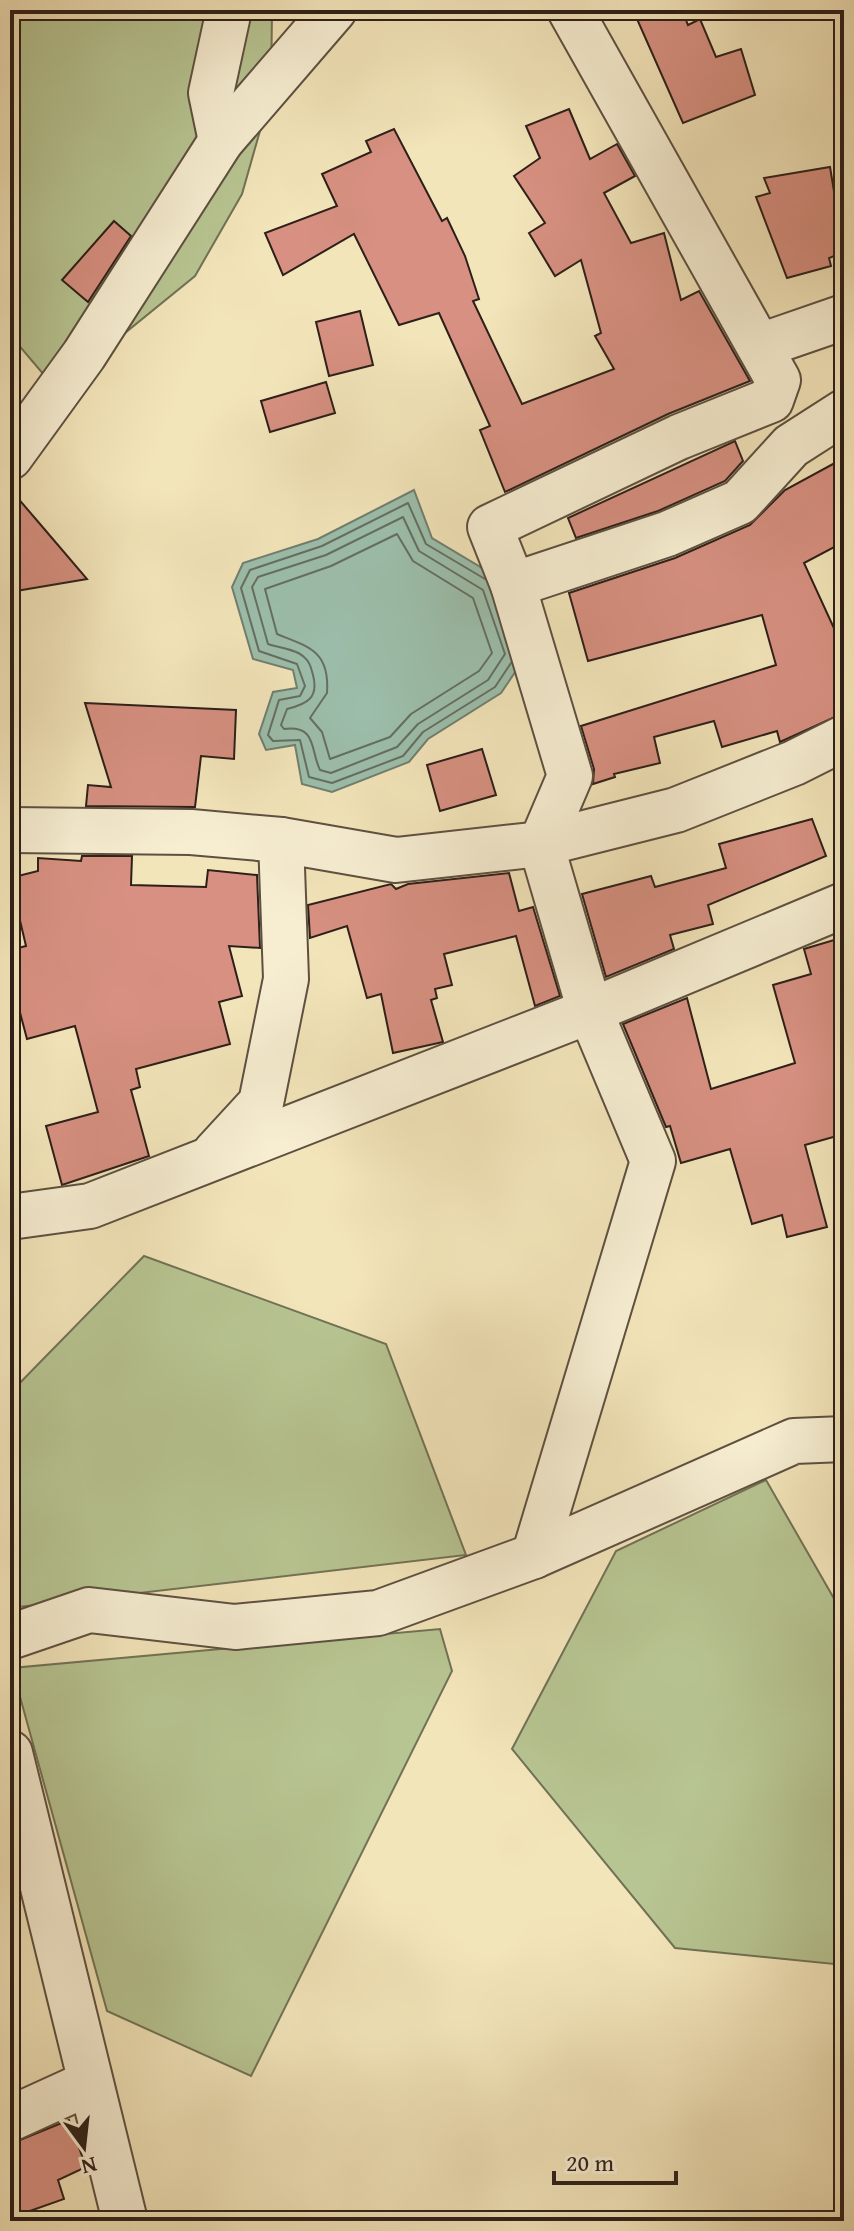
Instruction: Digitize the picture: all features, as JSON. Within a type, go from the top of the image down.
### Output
[{"type":"street","points":[[221,141],[211,93],[229,10]]},
{"type":"street","points":[[10,457],[84,355],[221,141],[334,10]]},
{"type":"street","points":[[570,10],[778,380],[771,400],[791,446]]},
{"type":"street","points":[[760,346],[844,317]]},
{"type":"street","points":[[534,1556],[653,1161],[590,1011],[541,844],[570,776],[513,585],[490,527],[679,437],[771,400]]},
{"type":"street","points":[[513,585],[667,534],[740,502],[791,446],[844,412]]},
{"type":"street","points":[[10,830],[191,832],[281,840],[396,860],[541,844],[676,810],[794,763],[844,738]]},
{"type":"street","points":[[208,1160],[261,1103],[286,979],[281,840]]},
{"type":"street","points":[[10,1217],[90,1206],[590,1011],[844,905]]},
{"type":"street","points":[[10,1637],[89,1610],[235,1627],[378,1613],[534,1556],[794,1441],[844,1439]]},
{"type":"street","points":[[10,1753],[125,2221]]},
{"type":"street","points":[[10,2119],[89,2083]]},
{"type":"shaded area","points":[[10,10],[272,10],[271,92],[242,194],[195,276],[56,389],[10,335]]},
{"type":"shaded area","points":[[144,1256],[386,1344],[466,1555],[10,1608],[10,1393]]},
{"type":"shaded area","points":[[766,1480],[844,1616],[844,1965],[675,1948],[512,1749],[616,1551]]},
{"type":"shaded area","points":[[440,1629],[452,1671],[251,2076],[107,2011],[12,1668]]},
{"type":"water","points":[[414,490],[432,538],[497,577],[526,656],[501,693],[428,739],[409,762],[332,792],[302,784],[295,745],[266,750],[259,734],[273,692],[297,688],[293,670],[253,659],[232,587],[243,563],[318,539]]},
{"type":"building","points":[[633,10],[682,10],[688,25],[700,19],[716,57],[741,49],[755,95],[683,123]]},
{"type":"building","points":[[569,109],[590,159],[617,144],[635,176],[604,193],[631,243],[664,233],[681,300],[699,291],[750,381],[668,414],[505,492],[480,430],[490,426],[439,313],[399,325],[354,234],[283,275],[265,233],[337,206],[322,174],[371,152],[366,141],[394,129],[442,221],[447,218],[465,256],[479,299],[473,301],[522,404],[614,369],[595,336],[601,333],[581,260],[555,276],[529,233],[545,223],[514,176],[540,158],[526,126]]},
{"type":"building","points":[[830,167],[844,252],[829,258],[831,266],[787,278],[756,197],[770,193],[764,178]]},
{"type":"building","points":[[114,221],[131,236],[88,302],[62,280]]},
{"type":"building","points":[[360,311],[373,365],[329,376],[316,322]]},
{"type":"building","points":[[326,382],[335,413],[270,432],[261,401]]},
{"type":"building","points":[[735,441],[743,461],[725,481],[658,511],[576,538],[568,518]]},
{"type":"building","points":[[844,458],[844,542],[804,563],[844,650],[844,713],[780,742],[777,731],[722,747],[714,721],[654,737],[660,763],[614,774],[615,777],[593,784],[594,769],[581,726],[776,665],[762,615],[588,661],[569,593],[675,558],[750,525],[785,490]]},
{"type":"building","points":[[10,489],[40,524],[87,579],[10,592]]},
{"type":"building","points":[[85,703],[236,710],[234,759],[201,756],[195,807],[86,806],[88,785],[111,787]]},
{"type":"building","points":[[482,749],[496,795],[440,811],[427,765]]},
{"type":"building","points":[[812,819],[826,856],[708,905],[713,924],[670,935],[674,949],[606,977],[582,894],[651,876],[655,887],[726,868],[719,844]]},
{"type":"building","points":[[82,856],[132,856],[131,885],[206,887],[208,870],[257,875],[260,948],[229,946],[242,996],[219,1002],[230,1044],[136,1069],[140,1087],[131,1090],[149,1156],[62,1185],[46,1126],[98,1112],[75,1026],[27,1039],[10,975],[10,950],[26,946],[10,878],[38,871],[38,858],[81,861]]},
{"type":"building","points":[[509,873],[519,911],[533,907],[560,996],[535,1006],[516,936],[444,954],[452,985],[435,989],[437,998],[431,1000],[443,1042],[393,1053],[381,994],[367,998],[347,926],[310,938],[308,905],[391,884],[396,889],[408,884]]},
{"type":"building","points":[[844,937],[844,1134],[805,1145],[827,1227],[787,1237],[782,1215],[752,1224],[730,1149],[681,1163],[670,1126],[666,1127],[623,1024],[687,998],[711,1089],[795,1063],[773,985],[811,974],[804,949]]},
{"type":"building","points":[[69,2120],[86,2167],[58,2180],[64,2199],[10,2218],[10,2144]]}]
